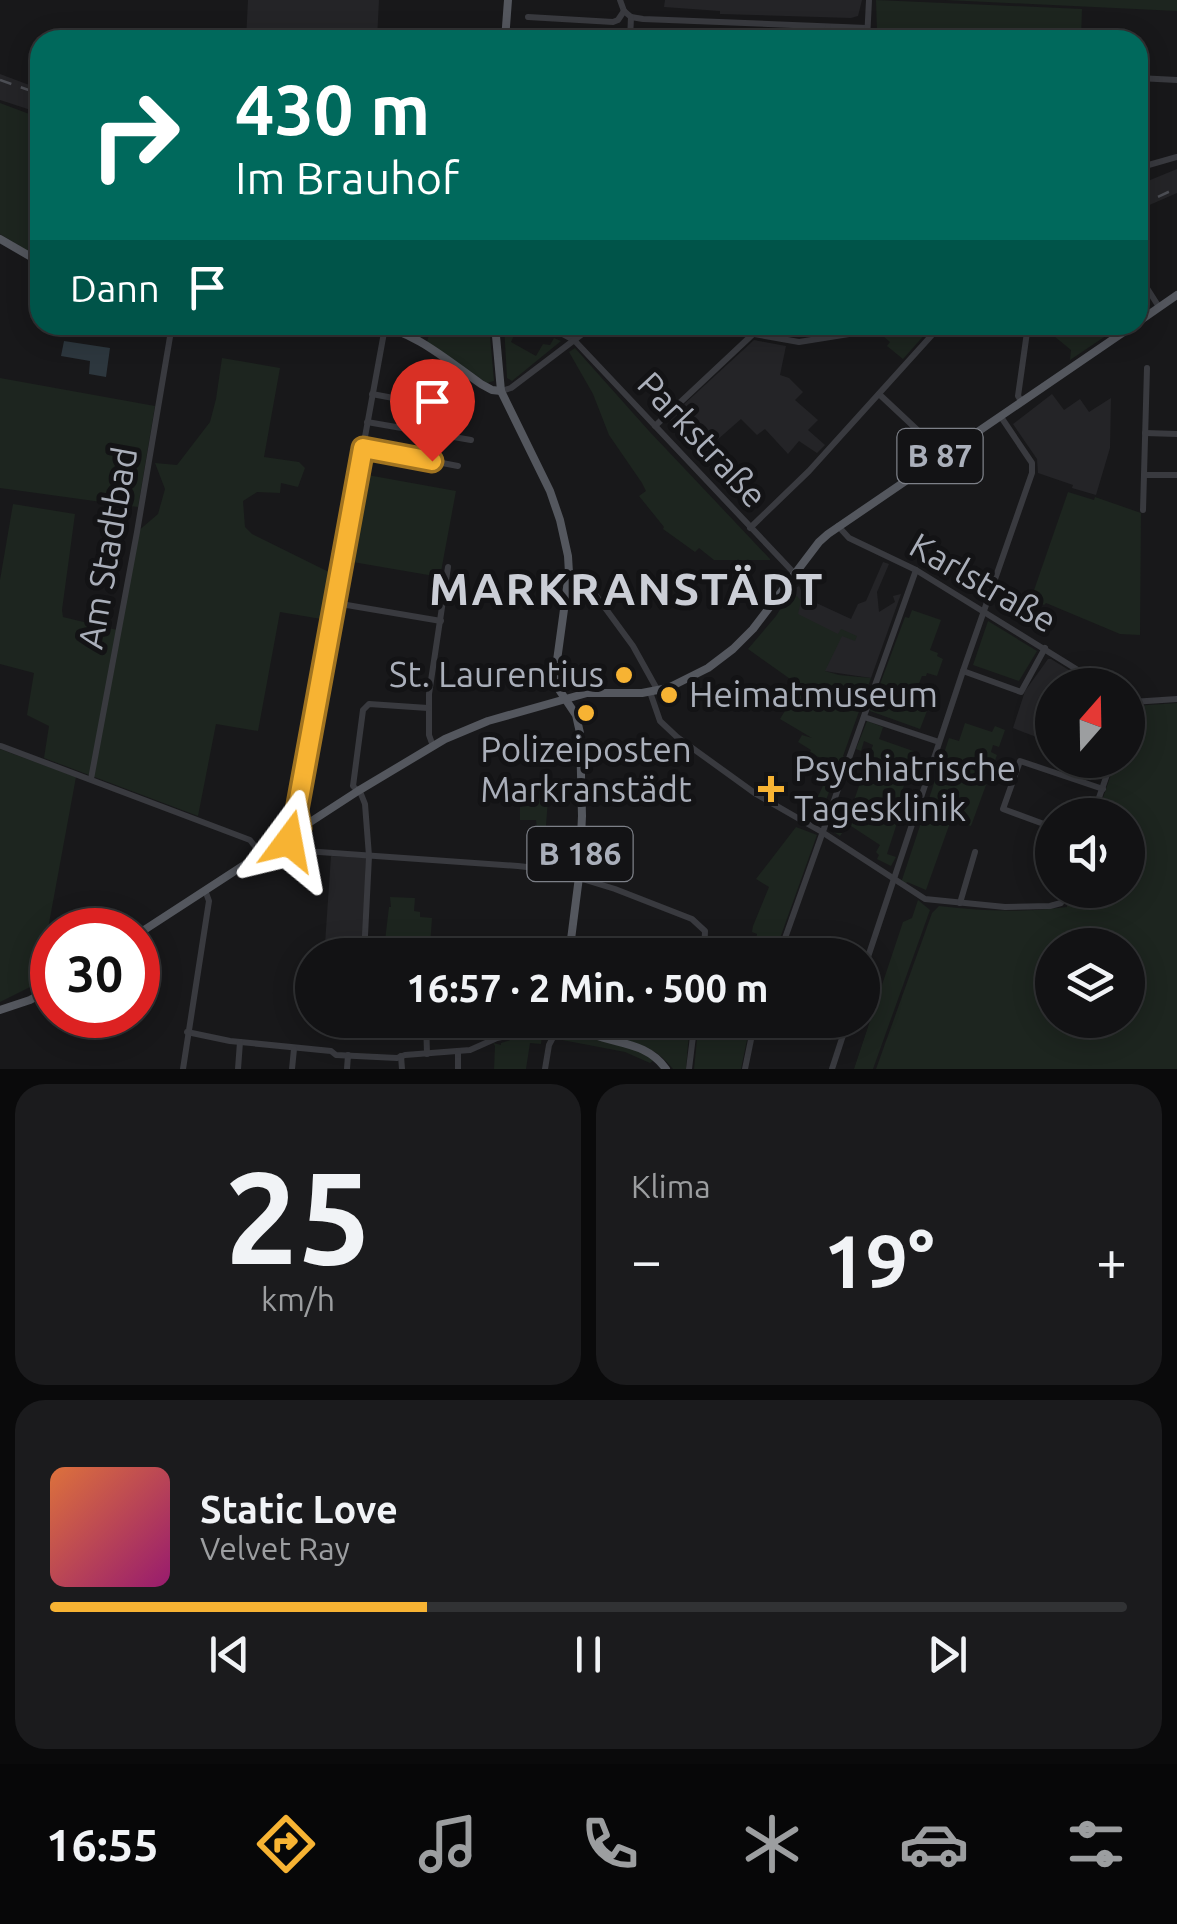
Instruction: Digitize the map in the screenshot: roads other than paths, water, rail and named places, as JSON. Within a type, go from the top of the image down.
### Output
[{"type":"main road","points":[[506,30],[508,0]]},
{"type":"main road","points":[[0,239],[30,256]]},
{"type":"main road","name":"B 87","points":[[1148,315],[1177,295]]},
{"type":"main road","points":[[406,335],[481,384],[501,391]]},
{"type":"main road","name":"B 186","points":[[496,335],[501,391],[550,491],[568,556],[555,675],[558,688],[576,715],[580,733],[582,816],[571,938]]},
{"type":"main road","name":"B 87","points":[[160,920],[433,746],[488,721],[566,698],[654,691],[672,687],[708,668],[754,629],[819,542],[838,526],[1120,335]]},
{"type":"main road","points":[[0,1010],[30,1000]]},
{"type":"main road","points":[[607,1038],[648,1050],[666,1069]]},
{"type":"street","points":[[620,0],[628,14],[629,30]]},
{"type":"street","points":[[528,17],[614,22],[628,14],[867,28],[869,0]]},
{"type":"street","points":[[828,26],[828,30]]},
{"type":"street","points":[[1148,79],[1177,80]]},
{"type":"street","points":[[1148,165],[1177,156]]},
{"type":"street","points":[[1148,290],[1159,307]]},
{"type":"street","name":"Am Stadtbad","points":[[91,779],[170,335]]},
{"type":"street","points":[[300,828],[297,810],[368,422],[379,335]]},
{"type":"street","points":[[414,338],[419,335]]},
{"type":"street","name":"Parkstraße","points":[[565,335],[574,340],[795,574]]},
{"type":"street","points":[[501,391],[511,388],[581,335]]},
{"type":"street","points":[[654,426],[752,335]]},
{"type":"street","points":[[759,335],[799,342],[843,335]]},
{"type":"street","points":[[750,528],[809,470],[932,335]]},
{"type":"street","points":[[1022,402],[1018,396],[1027,335]]},
{"type":"street","points":[[1143,510],[1147,368]]},
{"type":"street","points":[[372,394],[442,407],[432,461]]},
{"type":"street","points":[[879,394],[943,454]]},
{"type":"street","points":[[874,938],[1033,467],[1001,417]]},
{"type":"street","points":[[368,422],[471,440]]},
{"type":"street","points":[[1146,433],[1177,434]]},
{"type":"street","points":[[363,448],[458,466]]},
{"type":"street","points":[[1144,475],[1177,474]]},
{"type":"street","name":"Karlstraße","points":[[838,526],[849,538],[916,570],[1076,668]]},
{"type":"street","points":[[433,746],[428,708],[448,567]]},
{"type":"street","points":[[785,938],[916,570]]},
{"type":"street","points":[[569,573],[581,575],[633,646],[655,682],[660,721],[756,794],[924,898],[1035,906]]},
{"type":"street","points":[[335,604],[441,621]]},
{"type":"street","points":[[963,671],[1022,692],[1045,648]]},
{"type":"street","points":[[1145,700],[1177,699]]},
{"type":"street","points":[[365,938],[369,856],[365,804],[353,786],[363,710],[369,704],[428,708]]},
{"type":"street","points":[[864,716],[940,742]]},
{"type":"street","points":[[1,746],[250,840],[261,854]]},
{"type":"street","points":[[1035,822],[1002,812],[1020,761],[1102,789]]},
{"type":"street","points":[[1099,798],[1106,778]]},
{"type":"street","points":[[286,838],[305,851],[518,866],[578,876],[692,919],[705,931],[706,938]]},
{"type":"street","points":[[960,903],[975,852]]},
{"type":"street","points":[[183,1069],[209,902],[205,890]]},
{"type":"street","points":[[188,1030],[240,1042],[380,1058],[470,1050],[497,1038]]},
{"type":"street","points":[[427,1038],[428,1054]]},
{"type":"street","points":[[544,1069],[553,1038]]},
{"type":"street","points":[[689,1069],[693,1038]]},
{"type":"street","points":[[744,1069],[752,1038]]},
{"type":"street","points":[[832,1069],[842,1038]]},
{"type":"street","points":[[238,1069],[240,1042]]},
{"type":"street","points":[[292,1069],[294,1049]]},
{"type":"street","points":[[458,1051],[458,1069]]},
{"type":"street","points":[[347,1069],[348,1054]]},
{"type":"street","points":[[400,1056],[402,1069]]},
{"type":"railway","points":[[0,80],[30,90]]},
{"type":"railway","points":[[1148,201],[1177,188]]},
{"type":"place","name":"St. Laurentius","points":[[624,675]]},
{"type":"place","name":"Heimatmuseum","points":[[669,695]]},
{"type":"place","name":"Polizeiposten Markranstädt","points":[[586,713]]},
{"type":"place","name":"Psychiatrische Tagesklinik","points":[[771,789]]},
{"type":"district","name":"MARKRANSTÄDT","points":[[627,589]]}]
